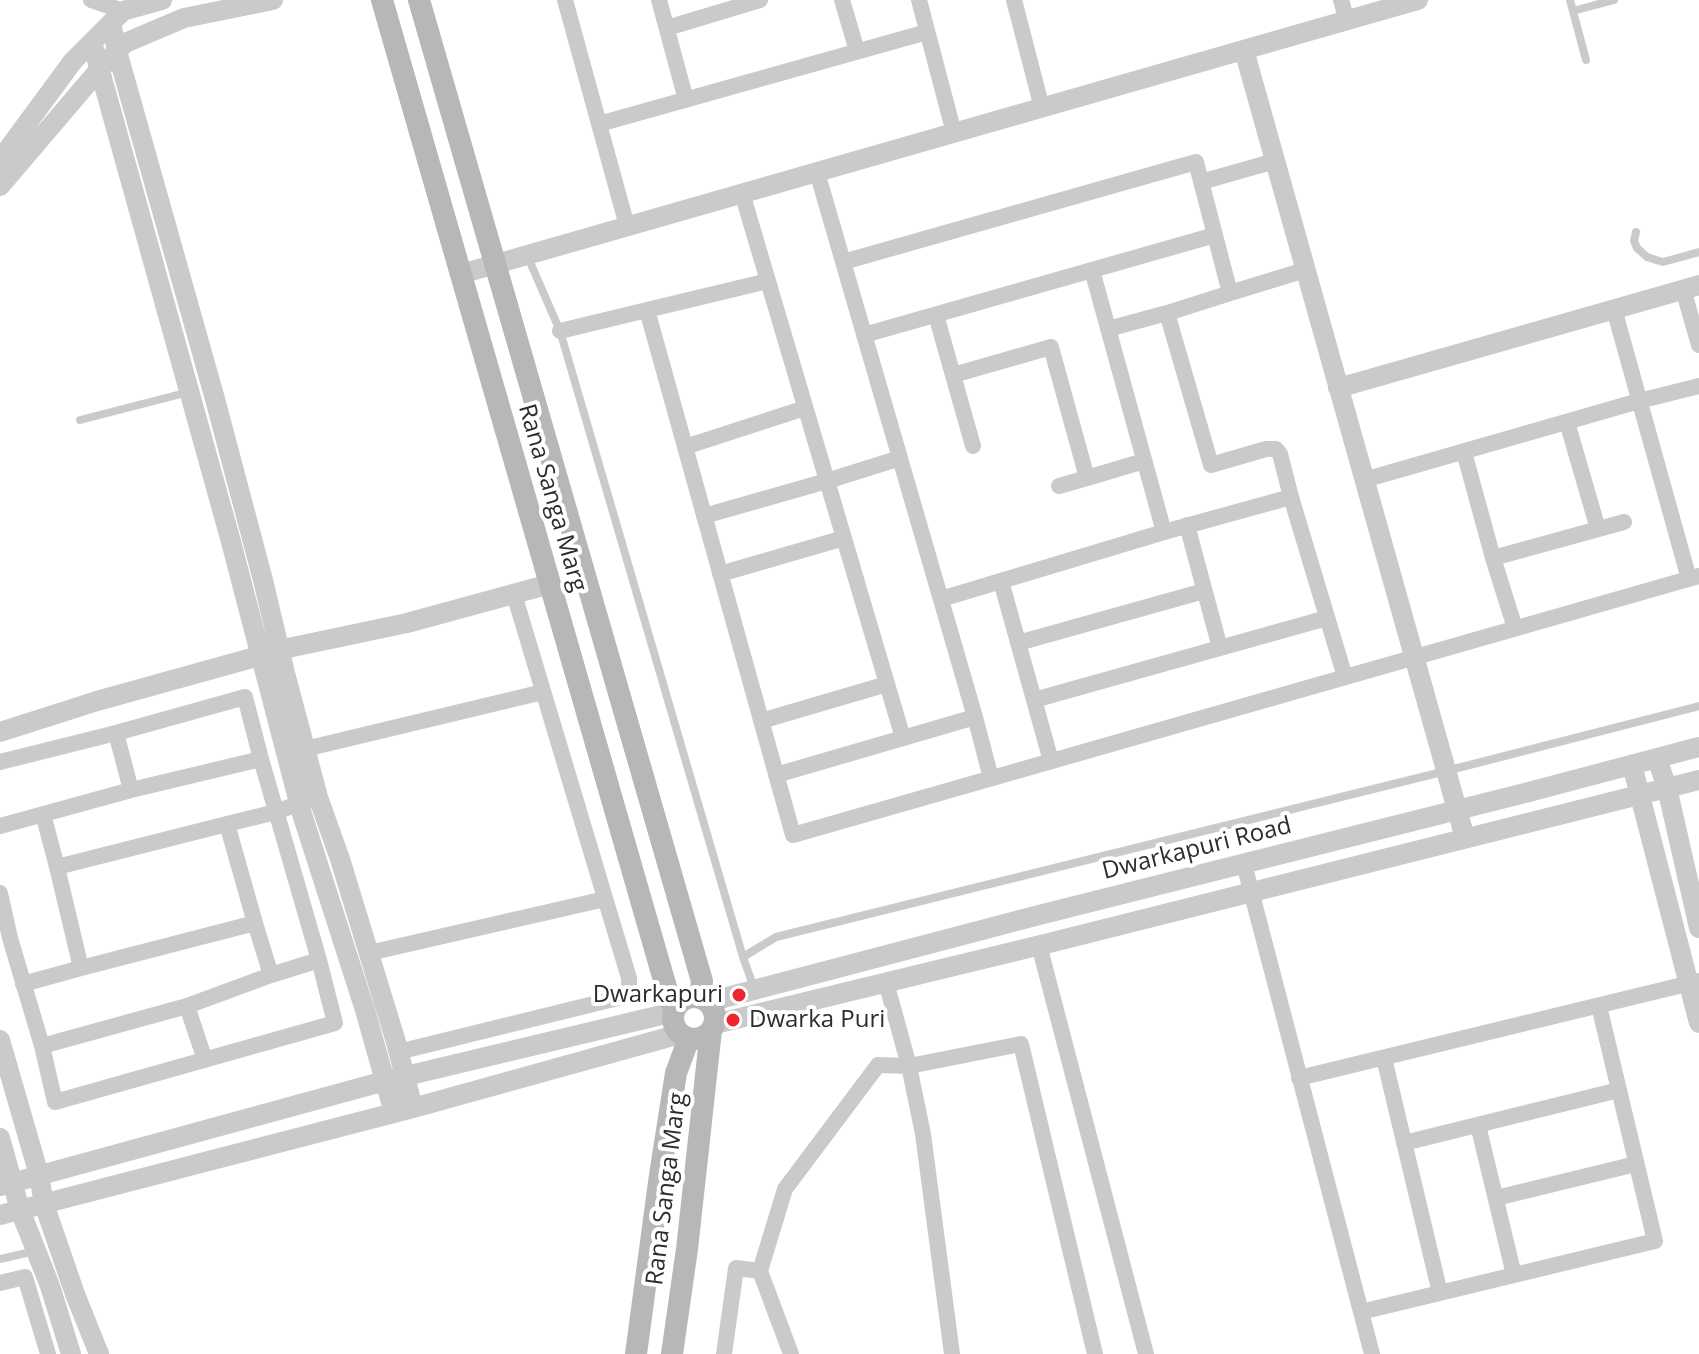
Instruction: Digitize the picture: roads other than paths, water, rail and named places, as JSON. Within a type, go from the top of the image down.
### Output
[{"type":"main road","name":"Rana Sanga Marg","points":[[382,0],[670,1001],[680,1023],[676,1073],[636,1354]]},
{"type":"main road","name":"Rana Sanga Marg","points":[[419,0],[702,981],[708,1014],[687,1249],[672,1354]]},
{"type":"main road","points":[[687,999],[708,1014],[701,1038],[680,1023],[687,999]]},
{"type":"street","points":[[91,0],[117,17]]},
{"type":"street","points":[[0,160],[73,61],[117,17],[162,0]]},
{"type":"street","points":[[0,186],[125,43],[222,5],[273,0]]},
{"type":"street","points":[[565,0],[627,226]]},
{"type":"street","points":[[659,0],[686,100]]},
{"type":"street","points":[[667,28],[760,0]]},
{"type":"street","points":[[842,0],[857,51]]},
{"type":"street","points":[[919,0],[954,133]]},
{"type":"street","points":[[1014,0],[1042,108]]},
{"type":"street","points":[[1341,0],[1347,21]]},
{"type":"street","points":[[461,274],[1418,0]]},
{"type":"street","points":[[117,17],[117,51],[263,580],[271,653],[309,800],[340,859],[369,953],[398,1052],[394,1078]]},
{"type":"street","points":[[599,124],[927,32]]},
{"type":"street","points":[[92,42],[190,392],[271,653],[305,749],[309,800],[302,814],[365,1010],[394,1078],[404,1111]]},
{"type":"street","points":[[1244,50],[1465,838]]},
{"type":"street","points":[[1201,182],[1275,161]]},
{"type":"street","points":[[843,262],[1196,162],[1230,293]]},
{"type":"street","points":[[817,172],[991,778]]},
{"type":"street","points":[[742,193],[903,738]]},
{"type":"street","points":[[864,335],[1215,235]]},
{"type":"street","points":[[1092,270],[1164,532]]},
{"type":"street","points":[[1108,329],[1305,270]]},
{"type":"street","points":[[560,331],[768,281]]},
{"type":"street","points":[[1338,388],[1691,287],[1699,345]]},
{"type":"street","points":[[647,310],[793,835],[1694,578],[1614,309]]},
{"type":"street","points":[[1167,313],[1211,465],[1266,449],[1276,449],[1280,454],[1345,677]]},
{"type":"street","points":[[936,315],[973,446]]},
{"type":"street","points":[[953,375],[1051,347],[1087,478]]},
{"type":"street","points":[[1364,480],[1699,386]]},
{"type":"street","points":[[685,447],[805,408]]},
{"type":"street","points":[[1567,422],[1598,529]]},
{"type":"street","points":[[1464,452],[1515,628]]},
{"type":"street","points":[[704,516],[900,458]]},
{"type":"street","points":[[1059,486],[1144,461]]},
{"type":"street","points":[[941,599],[1291,497]]},
{"type":"street","points":[[1493,558],[1624,522]]},
{"type":"street","points":[[1187,525],[1220,648]]},
{"type":"street","points":[[720,574],[844,538]]},
{"type":"street","points":[[1001,581],[1051,761]]},
{"type":"street","points":[[0,732],[97,701],[271,653],[407,623],[550,584]]},
{"type":"street","points":[[1018,643],[1204,591]]},
{"type":"street","points":[[398,1052],[622,997],[627,993],[629,978],[514,594]]},
{"type":"street","points":[[1034,700],[1327,618]]},
{"type":"street","points":[[761,721],[887,684]]},
{"type":"street","points":[[305,749],[543,692]]},
{"type":"street","points":[[0,762],[245,697],[335,1023],[55,1102],[0,893]]},
{"type":"street","points":[[776,775],[975,717]]},
{"type":"street","points":[[116,733],[131,790]]},
{"type":"street","name":"Dwarkapuri Road","points":[[708,1014],[755,991],[1039,915],[1699,747]]},
{"type":"street","points":[[1657,758],[1667,788],[1699,928]]},
{"type":"street","points":[[0,826],[261,759]]},
{"type":"street","points":[[1632,765],[1694,983],[1699,1023]]},
{"type":"street","points":[[708,1014],[886,982],[1699,780]]},
{"type":"street","points":[[57,867],[276,812],[309,800]]},
{"type":"street","points":[[43,814],[81,968]]},
{"type":"street","points":[[227,824],[271,975]]},
{"type":"street","points":[[1244,864],[1372,1354]]},
{"type":"street","points":[[369,953],[605,899]]},
{"type":"street","points":[[23,984],[255,923]]},
{"type":"street","points":[[1039,945],[1146,1354]]},
{"type":"street","points":[[42,1046],[187,1006],[319,960]]},
{"type":"street","points":[[886,982],[909,1066],[923,1134],[952,1354]]},
{"type":"street","points":[[1299,1078],[1694,983]]},
{"type":"street","points":[[187,1006],[205,1060]]},
{"type":"street","points":[[1361,1312],[1655,1241],[1599,1006]]},
{"type":"street","points":[[6,1184],[394,1078],[680,1023]]},
{"type":"street","points":[[10,1213],[404,1111],[680,1023]]},
{"type":"street","points":[[0,1040],[39,1175],[44,1204],[99,1354]]},
{"type":"street","points":[[791,1354],[760,1271],[785,1189],[878,1065],[909,1066],[1021,1044],[1095,1354]]},
{"type":"street","points":[[1384,1058],[1440,1293]]},
{"type":"street","points":[[1404,1143],[1619,1090]]},
{"type":"street","points":[[1478,1125],[1514,1275]]},
{"type":"street","points":[[0,1138],[10,1213],[36,1251],[48,1354]]},
{"type":"street","points":[[1496,1198],[1636,1164]]},
{"type":"street","points":[[724,1354],[736,1268],[760,1271]]},
{"type":"street","points":[[0,1283],[25,1277],[40,1288],[71,1354]]},
{"type":"lane","points":[[1570,0],[1586,60]]},
{"type":"lane","points":[[1573,11],[1614,0]]},
{"type":"lane","points":[[1636,232],[1634,241],[1637,248],[1656,260],[1663,262],[1699,252]]},
{"type":"lane","points":[[527,255],[560,331],[755,991]]},
{"type":"lane","points":[[80,420],[190,392]]},
{"type":"lane","points":[[743,957],[776,937],[1699,706]]},
{"type":"lane","points":[[0,1259],[36,1251]]},
{"type":"place","name":"Dwarkapuri","points":[[739,995]]},
{"type":"place","name":"Dwarka Puri","points":[[733,1020]]}]
